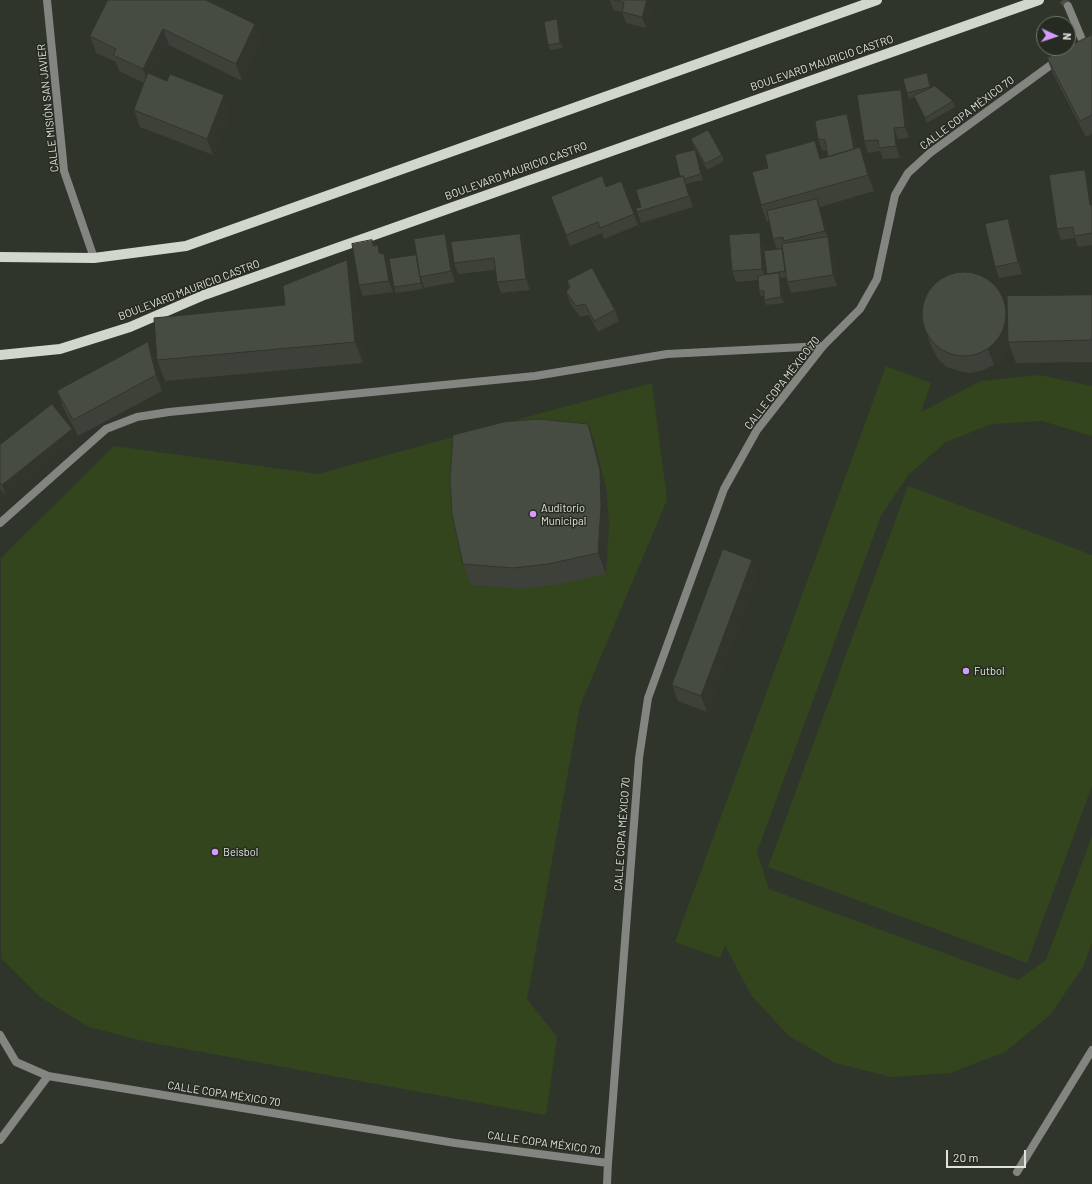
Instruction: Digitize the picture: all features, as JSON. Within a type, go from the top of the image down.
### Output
[{"type":"main road","points":[[0,257],[94,258],[186,246],[877,0]]},
{"type":"main road","name":"BOULEVARD MAURICIO CASTRO","points":[[0,356],[60,349],[130,327],[219,289],[1039,0]]},
{"type":"street","name":"CALLE MISIÓN SAN JAVIER","points":[[47,0],[64,171],[94,258]]},
{"type":"street","points":[[1068,6],[1079,44],[1092,35]]},
{"type":"street","name":"CALLE COPA MÉXICO 70","points":[[0,1035],[16,1062],[48,1076],[456,1143],[608,1163],[638,758],[648,698],[724,489],[757,430],[823,346],[860,309],[877,279],[895,195],[908,173],[930,153],[1064,56]]},
{"type":"street","points":[[0,523],[106,429],[137,417],[169,412],[535,376],[667,354],[823,346]]},
{"type":"street","points":[[1017,1172],[1092,1050]]},
{"type":"street","points":[[0,1140],[48,1076]]},
{"type":"street","points":[[607,1184],[608,1163]]},
{"type":"green space","points":[[886,366],[931,383],[921,412],[981,381],[1040,375],[1092,386],[1092,436],[1042,421],[992,424],[946,442],[908,475],[881,516],[757,852],[769,889],[1018,980],[1046,960],[1092,836],[1092,943],[1083,967],[1050,1015],[1005,1052],[950,1073],[892,1077],[835,1063],[788,1035],[751,995],[725,945],[720,958],[675,942]]},
{"type":"green space","points":[[652,383],[667,500],[580,706],[527,999],[557,1037],[546,1115],[147,1042],[89,1027],[40,997],[1,958],[1,558],[114,446],[318,474]]},
{"type":"green space","name":"Futbol","points":[[908,486],[1092,555],[1092,786],[1027,963],[768,867]]},
{"type":"building","points":[[108,0],[206,0],[255,24],[236,64],[163,29],[143,69],[113,55],[116,49],[90,36]]},
{"type":"building","points":[[614,0],[647,0],[642,17],[622,12],[624,3]]},
{"type":"building","points":[[557,19],[560,43],[548,45],[544,22]]},
{"type":"building","points":[[1092,35],[1092,115],[1080,121],[1047,58],[1051,56],[1076,56],[1076,43]]},
{"type":"building","points":[[148,73],[167,81],[170,74],[224,95],[207,139],[134,110]]},
{"type":"building","points":[[927,73],[930,87],[907,93],[903,79]]},
{"type":"building","points":[[935,86],[953,101],[925,118],[914,96]]},
{"type":"building","points":[[901,90],[905,127],[894,128],[896,146],[879,148],[878,140],[864,141],[857,95]]},
{"type":"building","points":[[847,114],[854,149],[828,157],[825,140],[818,139],[815,121]]},
{"type":"building","points":[[708,130],[722,155],[705,164],[691,139]]},
{"type":"building","points":[[815,141],[820,159],[860,147],[868,175],[761,205],[752,172],[768,168],[765,155]]},
{"type":"building","points":[[695,150],[701,174],[684,179],[683,176],[680,177],[675,155]]},
{"type":"building","points":[[1085,170],[1090,205],[1092,205],[1092,233],[1074,236],[1073,227],[1057,229],[1049,175]]},
{"type":"building","points":[[602,176],[606,187],[621,181],[634,214],[600,228],[598,222],[566,235],[551,197]]},
{"type":"building","points":[[683,176],[689,196],[637,212],[636,208],[641,207],[636,190]]},
{"type":"building","points":[[817,199],[825,231],[784,241],[783,237],[773,239],[767,211]]},
{"type":"building","points":[[1008,219],[1018,262],[995,267],[985,224]]},
{"type":"building","points":[[760,233],[762,269],[732,271],[729,235]]},
{"type":"building","points":[[445,234],[451,271],[420,277],[414,239]]},
{"type":"building","points":[[520,234],[526,279],[497,282],[494,258],[454,263],[451,242]]},
{"type":"building","points":[[828,237],[833,275],[787,282],[782,244]]},
{"type":"building","points":[[372,240],[373,246],[378,245],[379,253],[384,254],[389,281],[359,285],[352,244]]},
{"type":"building","points":[[782,249],[785,271],[767,274],[764,251]]},
{"type":"building","points":[[416,255],[421,283],[394,287],[389,259]]},
{"type":"building","points":[[347,260],[355,342],[157,360],[154,318],[285,305],[283,286]]},
{"type":"building","points":[[592,268],[615,310],[594,321],[585,304],[576,306],[566,292],[570,287],[567,281]]},
{"type":"building","points":[[964,272],[980,275],[994,284],[1003,298],[1006,314],[1003,330],[994,344],[980,353],[964,356],[948,353],[934,344],[925,330],[922,314],[925,298],[934,284],[948,275]]},
{"type":"building","points":[[779,273],[781,297],[764,300],[764,291],[759,290],[758,276]]},
{"type":"building","points":[[1092,295],[1092,340],[1008,342],[1007,296]]},
{"type":"building","points":[[148,342],[156,375],[73,420],[57,391]]},
{"type":"building","points":[[52,404],[72,429],[2,485],[0,483],[0,445]]},
{"type":"building","name":"Auditorio Municipal","points":[[539,419],[588,424],[600,470],[601,506],[598,553],[548,564],[513,568],[463,564],[452,514],[450,480],[453,435],[504,422]]},
{"type":"building","points":[[723,549],[752,560],[701,696],[672,685]]},
{"type":"tunnel","points":[[1063,0],[1068,6]]},
{"type":"place","name":"Auditorio Municipal","points":[[533,514]]},
{"type":"place","name":"Futbol","points":[[966,671]]},
{"type":"place","name":"Beisbol","points":[[215,852]]}]
